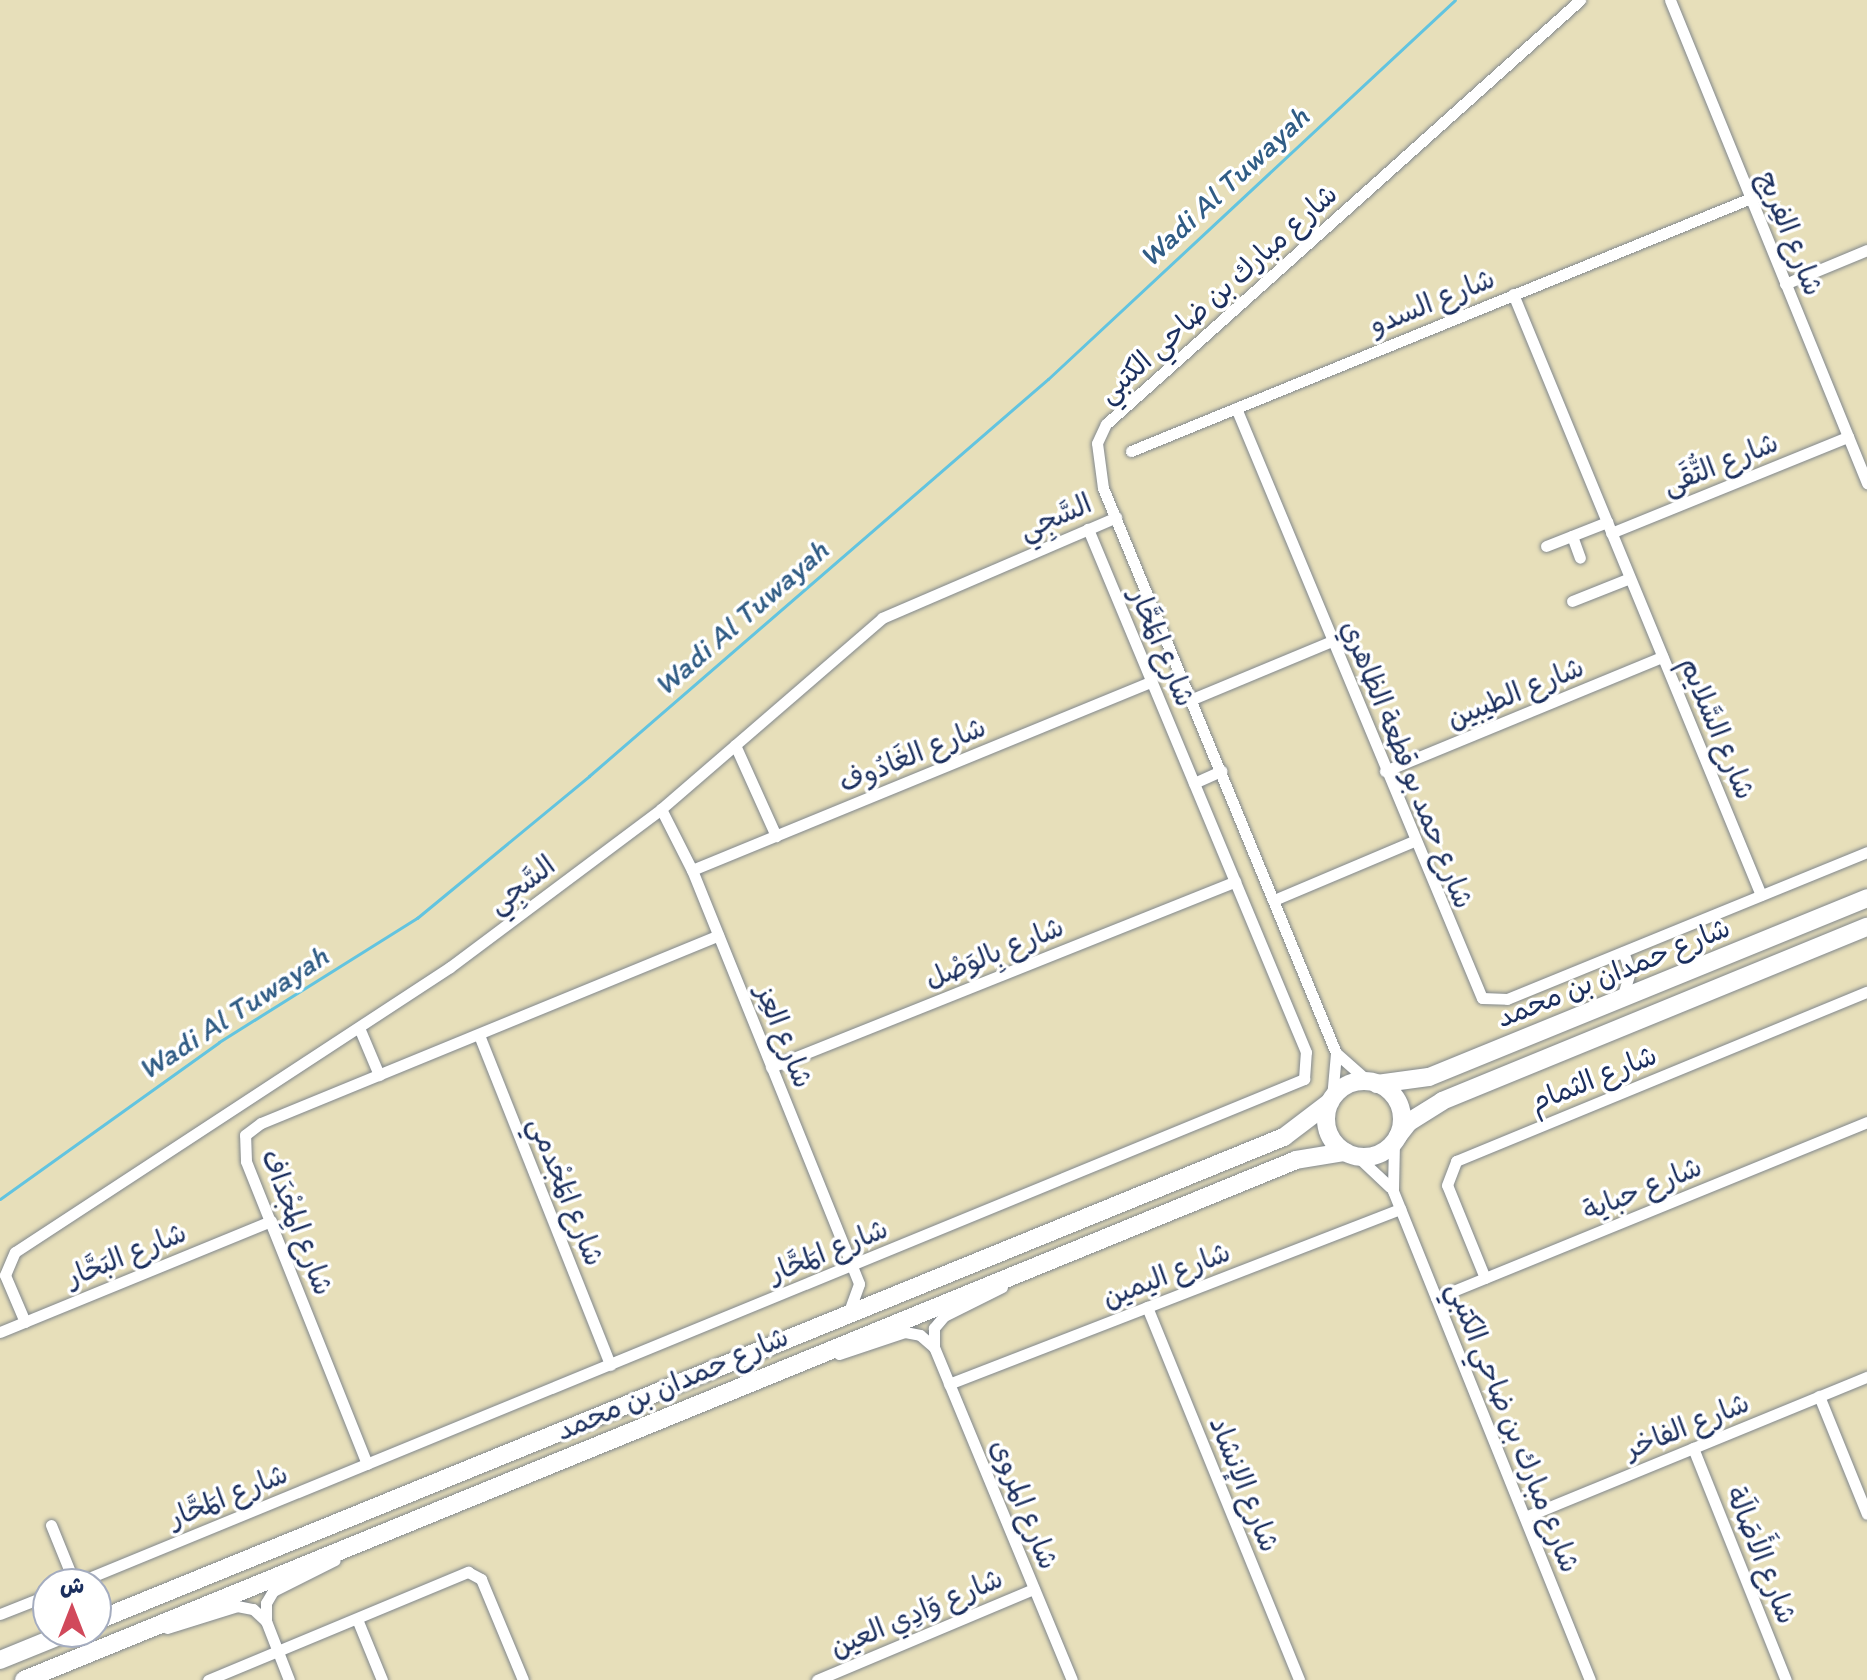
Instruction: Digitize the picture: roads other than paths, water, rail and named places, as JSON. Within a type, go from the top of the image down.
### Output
[{"type":"main road","name":"شارع حمدان بن محمد","points":[[1373,1083],[1429,1077],[1867,898]]},
{"type":"main road","name":"شارع حمدان بن محمد","points":[[1396,1139],[1409,1122],[1442,1101],[1867,927]]},
{"type":"main road","points":[[1373,1083],[1396,1099],[1402,1124],[1396,1139],[1378,1154],[1352,1155],[1329,1136],[1331,1100],[1348,1085],[1373,1083]]},
{"type":"main road","name":"شارع حمدان بن محمد","points":[[112,1614],[1284,1137],[1331,1100]]},
{"type":"main road","name":"شارع حمدان بن محمد","points":[[24,1680],[811,1355],[1296,1160],[1352,1155]]},
{"type":"main road","points":[[0,1660],[32,1647]]},
{"type":"street","name":"شارع مبارك بن ضاحي الكتبي","points":[[1331,1100],[1336,1053],[1116,517],[1096,465],[1097,443],[1106,424],[1580,0]]},
{"type":"street","name":"شارع الفِريج","points":[[1670,0],[1867,483]]},
{"type":"street","name":"شارع السدو","points":[[1131,451],[1751,198]]},
{"type":"street","points":[[1785,284],[1867,250]]},
{"type":"street","name":"شارع السَّلايم","points":[[1513,294],[1761,895]]},
{"type":"street","name":"شارع حمد بو قطعة الظاهري","points":[[1236,408],[1473,985],[1487,1000],[1507,999],[1867,852]]},
{"type":"street","name":"شارع التُّقَى","points":[[1546,546],[1572,536],[1609,528],[1848,437]]},
{"type":"street","name":"السَّجِي","points":[[25,1322],[5,1275],[15,1252],[360,1030],[661,809],[897,608],[1116,517]]},
{"type":"street","name":"شارع المَحَّار","points":[[112,1568],[1304,1079],[1306,1052],[1088,529]]},
{"type":"street","points":[[1572,536],[1580,558]]},
{"type":"street","points":[[1572,601],[1630,578]]},
{"type":"street","points":[[1190,700],[1332,641]]},
{"type":"street","name":"شارع الطيبين","points":[[1385,771],[1662,657]]},
{"type":"street","name":"شارع الغَادُوف","points":[[692,870],[1151,682]]},
{"type":"street","points":[[735,745],[776,836]]},
{"type":"street","points":[[1194,783],[1221,771]]},
{"type":"street","name":"شارع العِز","points":[[661,809],[692,870],[859,1284]]},
{"type":"street","points":[[1274,900],[1414,841]]},
{"type":"street","name":"شارع بِالوَصْل","points":[[771,1067],[1235,881]]},
{"type":"street","name":"شارع المِجْدَاف","points":[[367,1464],[244,1154],[245,1135],[254,1126],[718,936]]},
{"type":"street","points":[[1622,998],[1630,971],[1623,952]]},
{"type":"street","points":[[1630,971],[1655,985]]},
{"type":"street","name":"شارع الثمام","points":[[1485,1278],[1447,1185],[1456,1161],[1867,992]]},
{"type":"street","points":[[360,1030],[379,1075]]},
{"type":"street","name":"شارع المَجْدمي","points":[[479,1035],[610,1365]]},
{"type":"street","name":"شارع مبارك بن ضاحي الكتبي","points":[[1336,1053],[1373,1083]]},
{"type":"street","name":"شارع حباية","points":[[1436,1298],[1867,1122]]},
{"type":"street","name":"شارع مبارك بن ضاحي الكتبي","points":[[1396,1139],[1393,1191],[1590,1680]]},
{"type":"street","name":"شارع مبارك بن ضاحي الكتبي","points":[[1352,1155],[1393,1191]]},
{"type":"street","name":"شارع اليمين","points":[[949,1384],[1400,1209]]},
{"type":"street","name":"شارع البَحَّار","points":[[0,1332],[271,1221]]},
{"type":"street","points":[[934,1347],[938,1321],[993,1293],[1013,1275]]},
{"type":"street","points":[[849,1312],[859,1284],[887,1299]]},
{"type":"street","name":"شارع الإنشاد","points":[[1147,1307],[1299,1680]]},
{"type":"street","points":[[811,1355],[854,1351],[905,1332],[920,1335],[934,1347]]},
{"type":"street","name":"شارع المروى","points":[[934,1347],[1072,1680]]},
{"type":"street","name":"شارع الفاخر","points":[[1525,1517],[1867,1377]]},
{"type":"street","points":[[1819,1396],[1867,1514]]},
{"type":"street","name":"شارع الأَصَالَة","points":[[1693,1448],[1786,1680]]},
{"type":"street","points":[[51,1525],[68,1568]]},
{"type":"street","points":[[289,1680],[266,1621],[266,1603],[273,1591],[325,1566],[351,1546]]},
{"type":"street","points":[[208,1680],[468,1572],[481,1579],[523,1680]]},
{"type":"street","name":"شارع وَادِي العين","points":[[817,1680],[1034,1589]]},
{"type":"street","points":[[0,1614],[32,1601]]},
{"type":"street","points":[[139,1633],[188,1624],[237,1606],[253,1609],[266,1621]]},
{"type":"street","points":[[357,1619],[382,1680]]},
{"type":"waterway","name":"Wadi Al Tuwayah","points":[[0,1199],[219,1042],[417,918],[589,776],[1048,379],[1455,0]]}]
